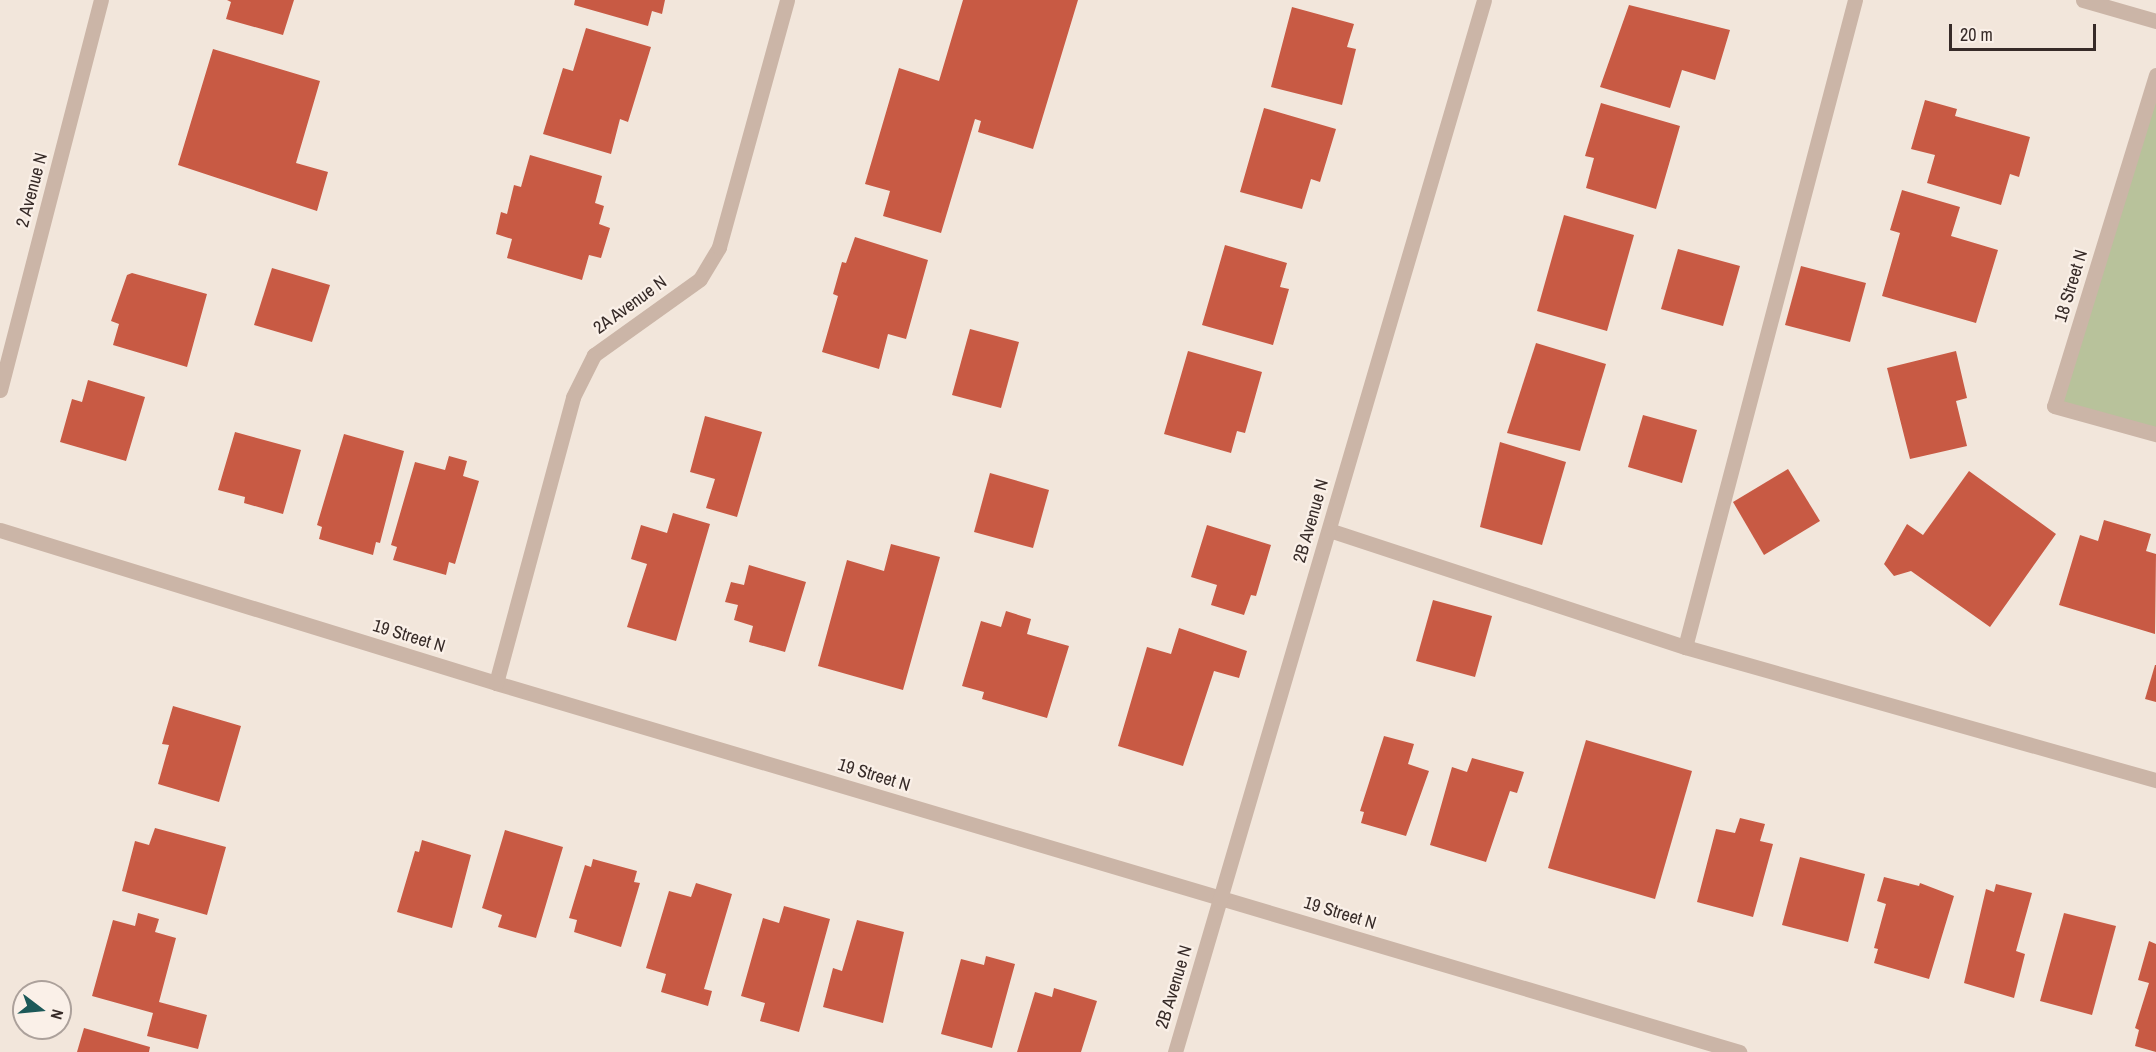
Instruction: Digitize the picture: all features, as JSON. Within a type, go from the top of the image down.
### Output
[{"type":"street","name":"2 Avenue N","points":[[0,390],[101,0]]},
{"type":"street","name":"2A Avenue N","points":[[496,683],[573,397],[594,355],[700,279],[719,247],[787,0]]},
{"type":"street","name":"2B Avenue N","points":[[1175,1052],[1484,0]]},
{"type":"street","points":[[1685,647],[1855,0]]},
{"type":"street","points":[[2083,0],[2156,21]]},
{"type":"street","name":"18 Street N","points":[[2156,75],[2054,406],[2156,434]]},
{"type":"street","name":"19 Street N","points":[[0,530],[496,683],[1739,1052]]},
{"type":"street","points":[[1329,530],[1685,647],[2156,780]]},
{"type":"green space","points":[[2156,75],[2156,434],[2054,406]]},
{"type":"building","points":[[227,0],[294,0],[283,35],[226,19],[231,2]]},
{"type":"building","points":[[575,0],[665,0],[662,14],[652,11],[648,26],[574,5]]},
{"type":"building","points":[[963,0],[1078,0],[1033,149],[978,132],[981,121],[975,119],[941,233],[883,216],[890,191],[865,184],[899,68],[939,81]]},
{"type":"building","points":[[1629,5],[1730,30],[1715,80],[1682,70],[1670,108],[1600,87]]},
{"type":"building","points":[[1292,7],[1354,24],[1347,47],[1356,49],[1342,105],[1271,87]]},
{"type":"building","points":[[586,28],[651,47],[628,122],[620,119],[611,154],[543,134],[563,68],[573,71]]},
{"type":"building","points":[[213,49],[320,81],[296,163],[328,172],[317,211],[178,165]]},
{"type":"building","points":[[1925,100],[1957,109],[1955,116],[2030,137],[2019,177],[2010,174],[2001,205],[1927,183],[1935,155],[1911,149]]},
{"type":"building","points":[[1601,103],[1680,126],[1656,209],[1586,188],[1594,158],[1585,156]]},
{"type":"building","points":[[1264,108],[1336,129],[1320,182],[1311,179],[1302,209],[1240,192]]},
{"type":"building","points":[[530,155],[602,176],[595,203],[604,206],[599,224],[610,228],[601,258],[589,255],[582,280],[507,258],[512,239],[496,234],[501,212],[507,214],[514,185],[521,187]]},
{"type":"building","points":[[1902,190],[1960,207],[1951,236],[1998,250],[1976,323],[1882,296],[1900,233],[1890,230]]},
{"type":"building","points":[[1564,215],[1634,235],[1607,331],[1537,311]]},
{"type":"building","points":[[855,237],[928,260],[906,339],[888,334],[879,369],[822,352],[838,296],[833,294],[842,262],[846,263]]},
{"type":"building","points":[[1225,245],[1287,263],[1280,287],[1289,289],[1273,345],[1202,325]]},
{"type":"building","points":[[1678,249],[1740,266],[1723,326],[1661,309]]},
{"type":"building","points":[[1801,266],[1866,283],[1850,342],[1785,325]]},
{"type":"building","points":[[272,268],[330,285],[312,342],[254,325]]},
{"type":"building","points":[[132,273],[207,294],[187,367],[113,345],[119,324],[111,321],[127,275]]},
{"type":"building","points":[[970,329],[1019,342],[1001,408],[952,395]]},
{"type":"building","points":[[1536,343],[1606,364],[1580,451],[1507,433]]},
{"type":"building","points":[[1188,351],[1262,372],[1245,433],[1237,431],[1231,453],[1164,434]]},
{"type":"building","points":[[1956,351],[1967,398],[1956,401],[1967,446],[1910,459],[1887,368]]},
{"type":"building","points":[[88,380],[145,397],[126,461],[60,442],[72,399],[82,402]]},
{"type":"building","points":[[1643,415],[1697,430],[1682,483],[1628,467]]},
{"type":"building","points":[[705,416],[762,432],[737,517],[706,508],[715,479],[690,472]]},
{"type":"building","points":[[235,432],[301,450],[283,514],[244,503],[245,497],[218,490]]},
{"type":"building","points":[[344,434],[404,451],[380,543],[376,542],[373,555],[319,539],[322,527],[317,525]]},
{"type":"building","points":[[1500,442],[1566,462],[1542,545],[1480,527]]},
{"type":"building","points":[[449,456],[467,461],[463,476],[479,481],[455,564],[449,562],[446,575],[393,560],[397,547],[391,545],[415,462],[445,470]]},
{"type":"building","points":[[1788,469],[1820,521],[1764,555],[1733,502]]},
{"type":"building","points":[[1969,471],[2056,534],[1990,627],[1911,571],[1894,576],[1884,564],[1907,524],[1923,535]]},
{"type":"building","points":[[990,473],[1049,490],[1033,548],[974,532]]},
{"type":"building","points":[[673,513],[710,524],[676,641],[627,627],[647,564],[631,559],[641,525],[667,533]]},
{"type":"building","points":[[2104,520],[2151,534],[2146,551],[2156,554],[2155,634],[2059,605],[2080,535],[2098,541]]},
{"type":"building","points":[[1207,525],[1271,545],[1256,596],[1251,595],[1244,615],[1211,605],[1217,585],[1191,577]]},
{"type":"building","points":[[891,544],[940,557],[903,690],[818,666],[847,560],[884,571]]},
{"type":"building","points":[[749,565],[806,582],[785,652],[749,642],[753,626],[734,620],[738,605],[725,602],[731,582],[744,585]]},
{"type":"building","points":[[1433,600],[1492,616],[1475,677],[1416,661]]},
{"type":"building","points":[[1006,611],[1031,619],[1027,634],[1069,646],[1047,718],[982,699],[984,692],[962,686],[981,621],[1001,627]]},
{"type":"building","points":[[1179,628],[1247,651],[1239,678],[1214,671],[1183,766],[1118,746],[1147,647],[1171,654]]},
{"type":"building","points":[[2156,665],[2156,702],[2145,699]]},
{"type":"building","points":[[173,706],[241,726],[219,802],[158,784],[169,745],[162,744]]},
{"type":"building","points":[[1384,736],[1414,744],[1408,764],[1429,771],[1406,836],[1361,823],[1364,812],[1360,811]]},
{"type":"building","points":[[1586,740],[1692,771],[1655,899],[1548,868]]},
{"type":"building","points":[[1472,758],[1524,772],[1517,793],[1510,791],[1486,862],[1430,845],[1452,767],[1467,772]]},
{"type":"building","points":[[1740,818],[1765,824],[1760,841],[1773,844],[1753,917],[1697,902],[1716,829],[1735,833]]},
{"type":"building","points":[[155,828],[226,847],[207,915],[122,891],[135,841],[149,845]]},
{"type":"building","points":[[505,830],[563,847],[536,938],[498,927],[502,915],[482,908]]},
{"type":"building","points":[[422,840],[471,855],[452,928],[397,912],[415,851],[419,852]]},
{"type":"building","points":[[1800,857],[1865,874],[1848,942],[1782,925]]},
{"type":"building","points":[[593,859],[637,871],[634,882],[640,883],[621,947],[574,932],[577,920],[569,918],[585,865],[591,867]]},
{"type":"building","points":[[1884,877],[1919,886],[1920,883],[1954,896],[1929,979],[1874,963],[1878,949],[1874,948],[1886,904],[1877,901]]},
{"type":"building","points":[[696,883],[732,894],[704,989],[712,991],[708,1006],[661,992],[666,974],[646,968],[669,891],[691,897]]},
{"type":"building","points":[[1996,884],[2032,893],[2016,951],[2025,954],[2014,998],[1964,983],[1986,889],[1994,892]]},
{"type":"building","points":[[784,906],[830,919],[799,1032],[760,1021],[765,1003],[741,996],[763,918],[779,923]]},
{"type":"building","points":[[138,913],[159,919],[155,932],[176,938],[159,1002],[207,1015],[198,1049],[147,1036],[153,1013],[92,996],[113,920],[135,926]]},
{"type":"building","points":[[2064,913],[2116,926],[2092,1015],[2040,1001]]},
{"type":"building","points":[[857,920],[904,932],[883,1023],[823,1007],[833,968],[842,971]]},
{"type":"building","points":[[2149,941],[2156,944],[2156,1052],[2135,1046],[2139,1030],[2135,1028],[2149,983],[2138,980]]},
{"type":"building","points":[[986,956],[1015,964],[992,1048],[941,1034],[961,959],[984,965]]},
{"type":"building","points":[[1054,988],[1097,1001],[1081,1052],[1017,1052],[1035,992],[1052,997]]},
{"type":"building","points":[[84,1028],[150,1047],[149,1052],[77,1052]]}]
